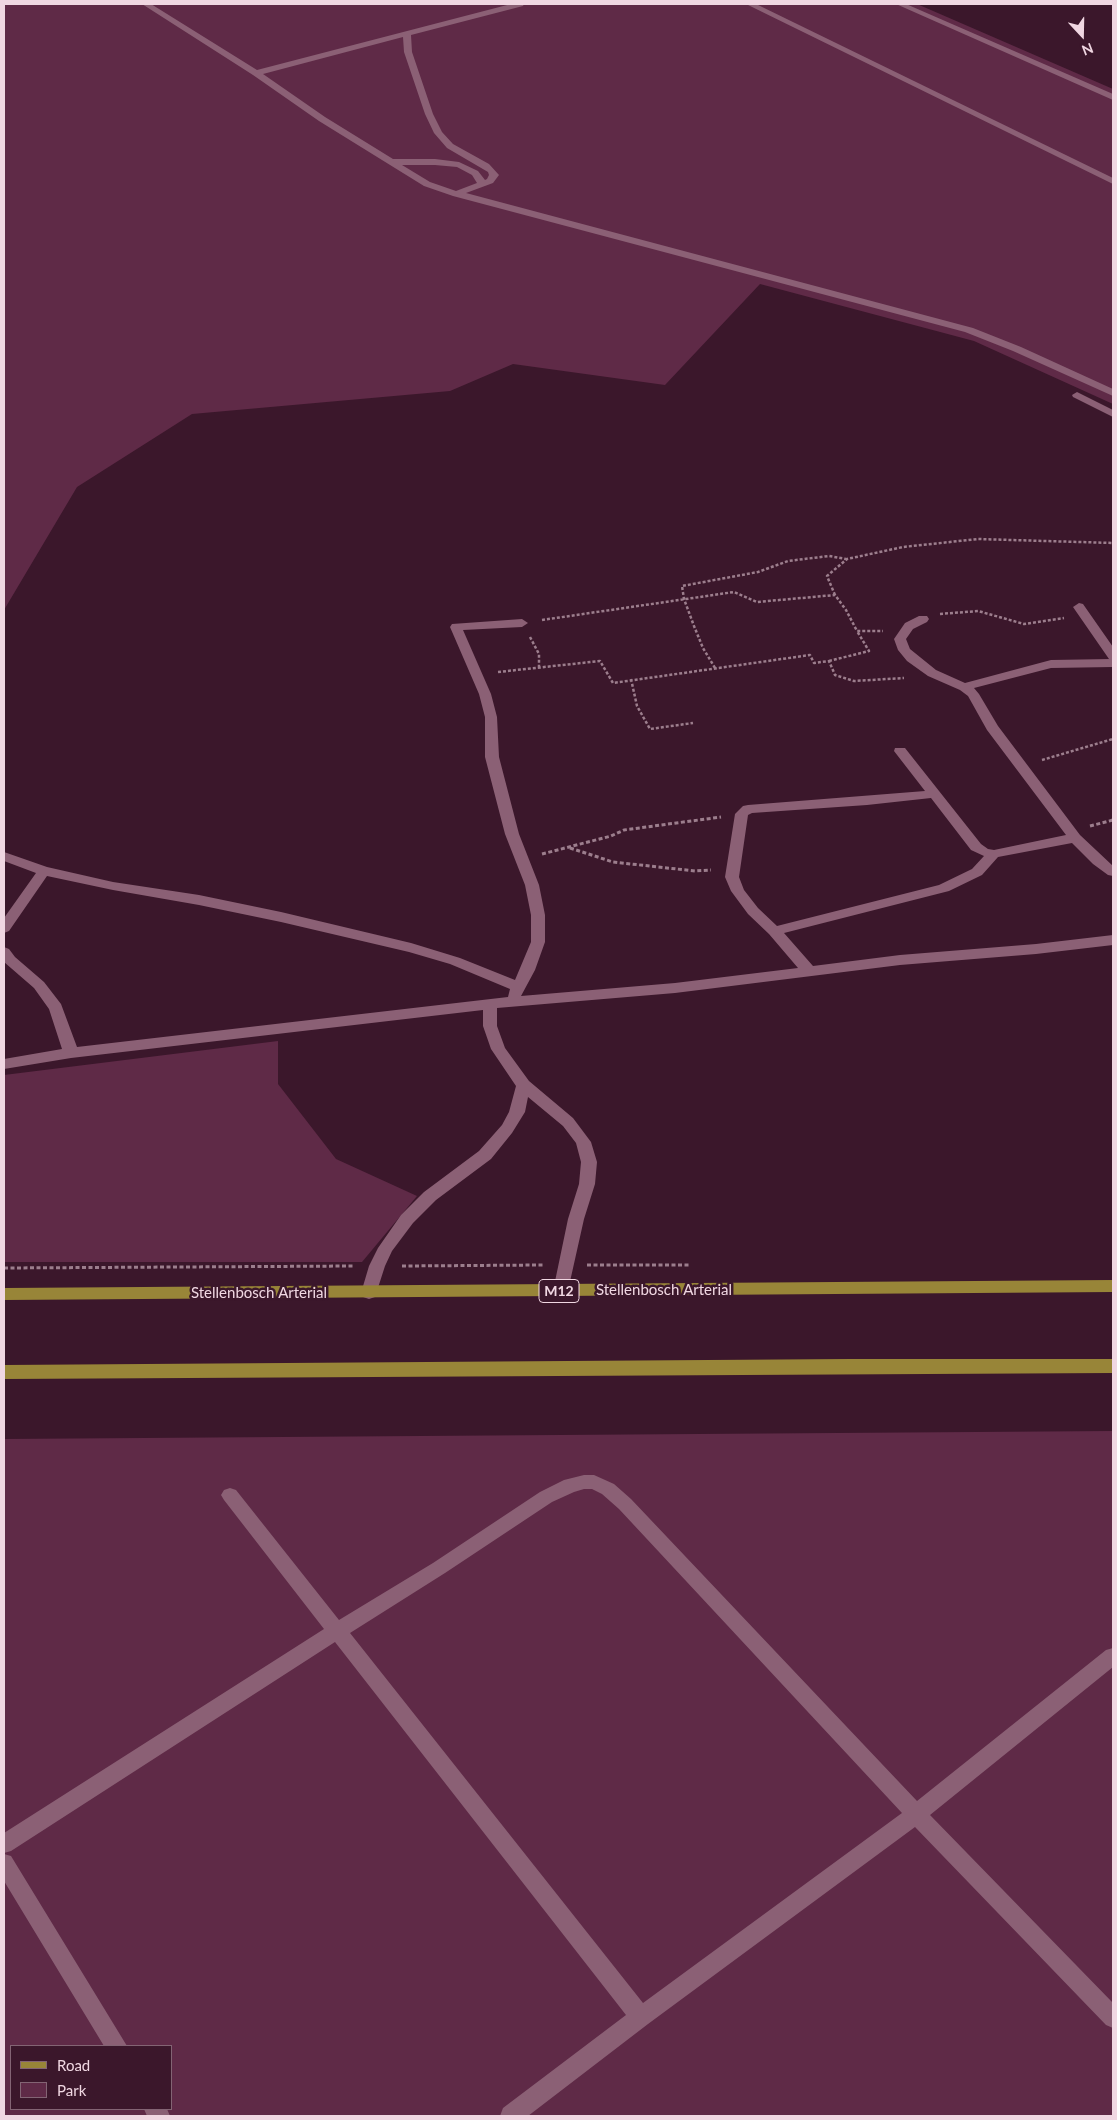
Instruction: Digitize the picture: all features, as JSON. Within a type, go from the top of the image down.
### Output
[{"type":"main road","name":"Stellenbosch Arterial","points":[[4,1294],[369,1293],[1113,1286]]},
{"type":"main road","points":[[4,1372],[1113,1366]]},
{"type":"street","points":[[146,4],[427,184],[456,194],[969,330],[1017,348],[1113,393]]},
{"type":"street","points":[[256,73],[520,4]]},
{"type":"street","points":[[750,4],[1113,181]]},
{"type":"street","points":[[900,4],[1113,97]]},
{"type":"street","points":[[407,34],[408,52],[429,114],[438,133],[456,151],[479,161],[492,171],[493,178],[483,184],[456,194]]},
{"type":"street","points":[[390,162],[435,162],[459,165],[475,173],[483,184]]},
{"type":"street","points":[[1077,395],[1113,414]]},
{"type":"street","points":[[1079,607],[1113,656]]},
{"type":"street","points":[[923,619],[909,626],[904,632],[900,639],[904,650],[911,658],[932,673],[964,687],[979,701],[992,727],[1075,838],[1113,872]]},
{"type":"street","points":[[511,1002],[519,988],[538,942],[538,915],[532,885],[512,834],[492,757],[491,717],[485,694],[456,627],[522,623]]},
{"type":"street","points":[[964,687],[1051,664],[1113,663]]},
{"type":"street","points":[[900,751],[976,847],[994,854],[1075,838]]},
{"type":"street","points":[[810,972],[774,931],[753,911],[738,892],[732,877],[732,869],[742,814],[748,809],[867,801],[934,794]]},
{"type":"street","points":[[774,931],[944,888],[977,872],[994,854]]},
{"type":"street","points":[[4,856],[44,871],[113,886],[199,900],[282,917],[411,948],[455,961],[519,988]]},
{"type":"street","points":[[4,928],[44,871]]},
{"type":"street","points":[[4,1064],[71,1053],[490,1004],[675,988],[900,960],[1036,949],[1113,940]]},
{"type":"street","points":[[4,952],[10,960],[39,985],[56,1008],[71,1053]]},
{"type":"street","points":[[490,1004],[490,1026],[498,1049],[524,1085],[568,1122],[583,1142],[589,1162],[587,1184],[565,1265],[561,1291]]},
{"type":"street","points":[[369,1293],[377,1266],[386,1248],[407,1219],[430,1196],[485,1155],[507,1129],[517,1112],[524,1085]]},
{"type":"street","points":[[4,1844],[546,1498],[570,1486],[584,1482],[594,1482],[608,1489],[625,1504],[916,1814],[1112,2014]]},
{"type":"street","points":[[230,1495],[641,2016]]},
{"type":"street","points":[[511,2116],[641,2016],[916,1814],[1113,1656]]},
{"type":"street","points":[[4,1863],[115,2045]]},
{"type":"path","points":[[715,668],[703,648],[684,599],[682,586],[758,572],[788,561],[829,556],[847,559],[903,547],[978,539],[1113,543]]},
{"type":"path","points":[[476,675],[600,661],[613,683],[810,655],[814,662],[829,661],[869,651],[846,610],[835,595],[827,576],[847,559]]},
{"type":"path","points":[[539,667],[539,654],[522,623],[734,592],[757,602],[835,595]]},
{"type":"path","points":[[923,619],[938,614],[978,611],[1024,624],[1068,618],[1091,624]]},
{"type":"path","points":[[857,631],[904,632]]},
{"type":"path","points":[[829,661],[835,675],[854,680],[899,679],[932,673]]},
{"type":"path","points":[[631,679],[637,706],[650,729],[693,723]]},
{"type":"path","points":[[1020,765],[1056,757],[1113,739]]},
{"type":"path","points":[[521,858],[568,848],[611,836],[624,830],[720,817],[748,809]]},
{"type":"path","points":[[568,848],[613,862],[695,871],[732,869]]},
{"type":"path","points":[[4,1268],[689,1265]]},
{"type":"green space","points":[[4,4],[917,4],[1113,89],[1113,404],[974,341],[760,284],[665,385],[513,364],[450,391],[192,414],[77,487],[4,610]]},
{"type":"green space","points":[[278,1041],[278,1084],[336,1159],[417,1196],[362,1262],[4,1262],[4,1075]]},
{"type":"green space","points":[[1113,1431],[1113,2116],[4,2116],[4,1439]]}]
